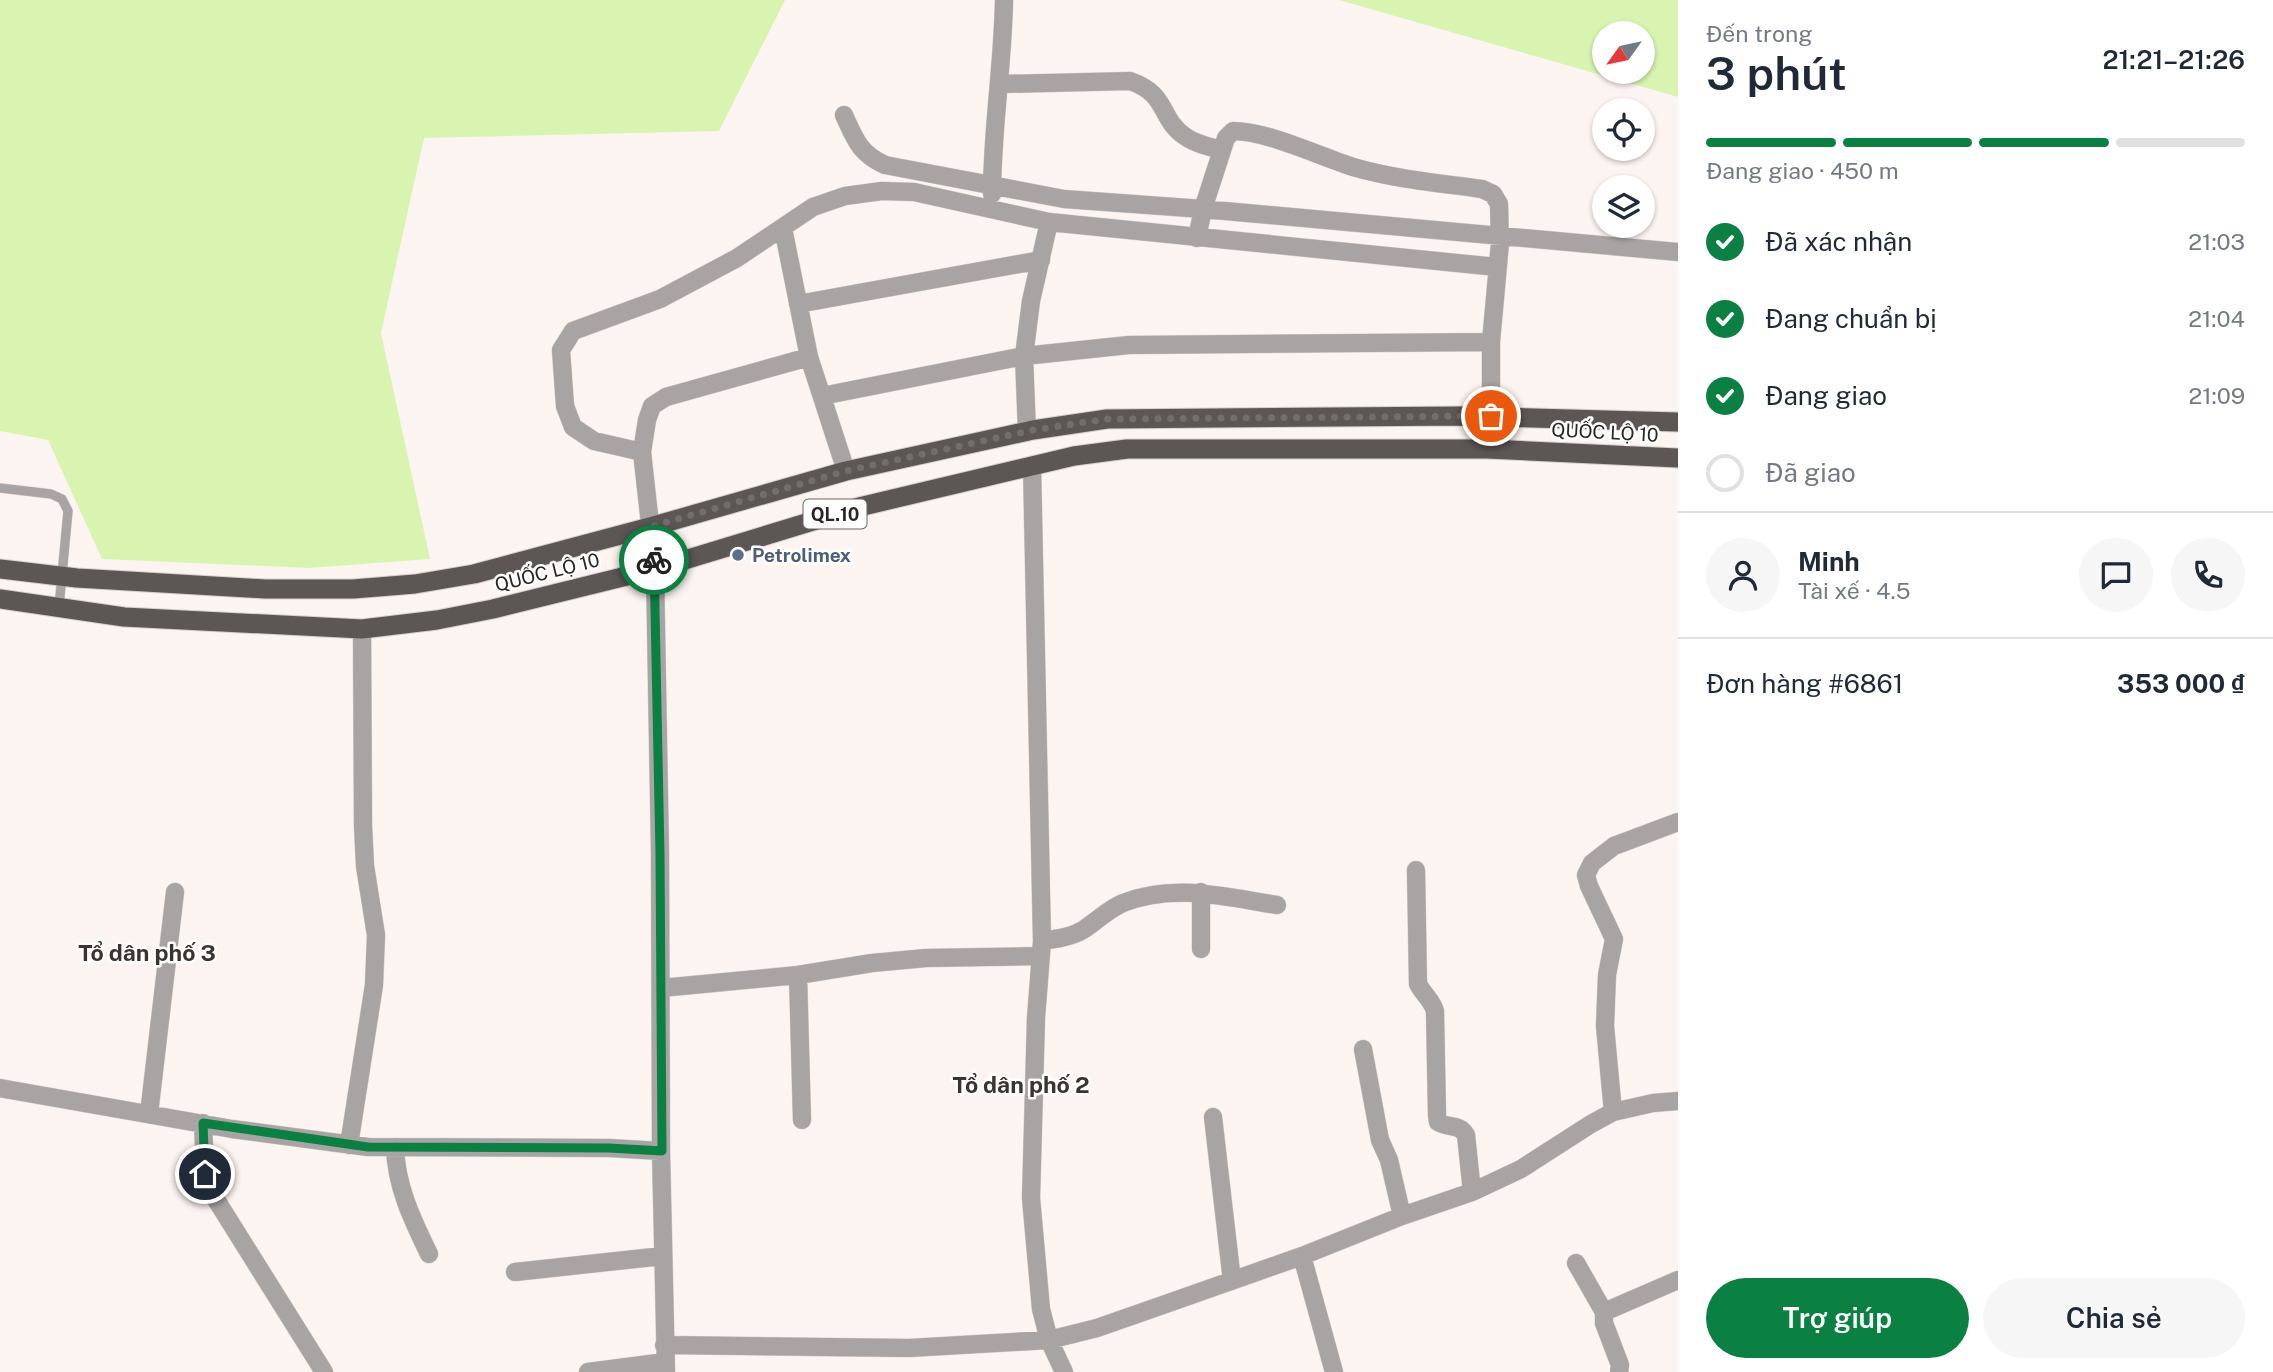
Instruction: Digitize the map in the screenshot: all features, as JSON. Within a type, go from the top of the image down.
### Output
[{"type":"highway","name":"QUỐC LỘ 10","points":[[0,569],[62,577],[265,589],[353,589],[403,585],[474,574],[846,471],[1027,432],[1107,419],[1491,416],[1678,422]]},
{"type":"highway","name":"QUỐC LỘ 10","points":[[0,599],[124,617],[362,629],[437,621],[493,609],[655,569],[859,507],[1073,456],[1127,449],[1487,449],[1678,457]]},
{"type":"street","points":[[992,196],[994,133],[1001,84],[1004,0]]},
{"type":"street","points":[[1001,84],[1130,81],[1143,85],[1154,93],[1176,129],[1185,137],[1222,150]]},
{"type":"street","points":[[844,115],[857,144],[869,158],[885,166],[992,196],[1049,222],[1104,215],[1499,251],[1678,252]]},
{"type":"street","points":[[1200,223],[1226,138],[1233,131],[1242,131],[1355,167],[1482,189],[1493,194],[1499,204],[1499,251],[1491,342],[1491,416]]},
{"type":"street","points":[[642,452],[594,441],[573,427],[565,406],[561,350],[573,331],[660,299],[737,258],[813,207],[845,195],[882,191],[1064,199],[1104,215],[1499,251]]},
{"type":"street","points":[[1027,432],[1024,356],[1031,301],[1049,222]]},
{"type":"street","points":[[783,228],[809,358],[846,471]]},
{"type":"street","points":[[798,304],[1041,260]]},
{"type":"street","points":[[822,396],[1024,356],[1129,345],[1491,342]]},
{"type":"street","points":[[665,1360],[655,569],[642,452],[652,406],[666,397],[809,358]]},
{"type":"street","points":[[1032,466],[1041,949],[1031,1198],[1041,1309],[1049,1340],[1064,1372]]},
{"type":"street","points":[[349,1145],[374,985],[376,935],[365,866],[363,825],[362,629]]},
{"type":"street","points":[[1613,1112],[1605,1026],[1607,975],[1614,939],[1586,875],[1592,863],[1614,846],[1678,822]]},
{"type":"street","points":[[1416,870],[1418,984],[1436,1011],[1438,1122],[1444,1126],[1457,1126],[1463,1129],[1466,1135],[1472,1192]]},
{"type":"street","points":[[661,988],[798,975],[846,966],[1041,949],[1081,931],[1107,910],[1126,902],[1174,891],[1201,892],[1277,905]]},
{"type":"street","points":[[149,1114],[175,892]]},
{"type":"street","points":[[1201,892],[1201,949]]},
{"type":"street","points":[[798,975],[802,1120]]},
{"type":"street","points":[[1363,1049],[1380,1140],[1389,1160],[1402,1216]]},
{"type":"street","points":[[0,1088],[349,1145],[662,1151]]},
{"type":"street","points":[[588,1372],[665,1360],[1049,1340],[1097,1328],[1232,1281],[1472,1192],[1521,1169],[1613,1112],[1678,1101]]},
{"type":"street","points":[[1213,1117],[1232,1281]]},
{"type":"street","points":[[203,1123],[205,1174],[210,1191],[324,1372]]},
{"type":"street","points":[[395,1147],[399,1187],[429,1254]]},
{"type":"street","points":[[514,1272],[663,1256]]},
{"type":"street","points":[[1302,1256],[1334,1372]]},
{"type":"street","points":[[1576,1263],[1604,1312],[1604,1323],[1620,1365],[1619,1372]]},
{"type":"street","points":[[1604,1312],[1678,1280]]},
{"type":"lane","points":[[0,488],[51,494],[62,499],[68,511],[59,608]]},
{"type":"green space","points":[[0,0],[785,0],[719,131],[424,138],[381,333],[430,559],[309,568],[102,559],[48,440],[0,431]]},
{"type":"green space","points":[[1339,0],[1678,0],[1678,97],[1633,84],[1656,84],[1656,21],[1592,21],[1592,72]]},
{"type":"way so far","points":[[654,560],[650,527],[846,471],[1033,430],[1107,419],[1491,416]]},
{"type":"place","name":"Petrolimex","points":[[738,555]]},
{"type":"district","name":"Tổ dân phố 3","points":[[147,952]]},
{"type":"district","name":"Tổ dân phố 2","points":[[1021,1084]]},
{"type":"route","points":[[205,1174],[203,1123],[368,1147],[609,1148],[662,1151],[654,560]]}]
